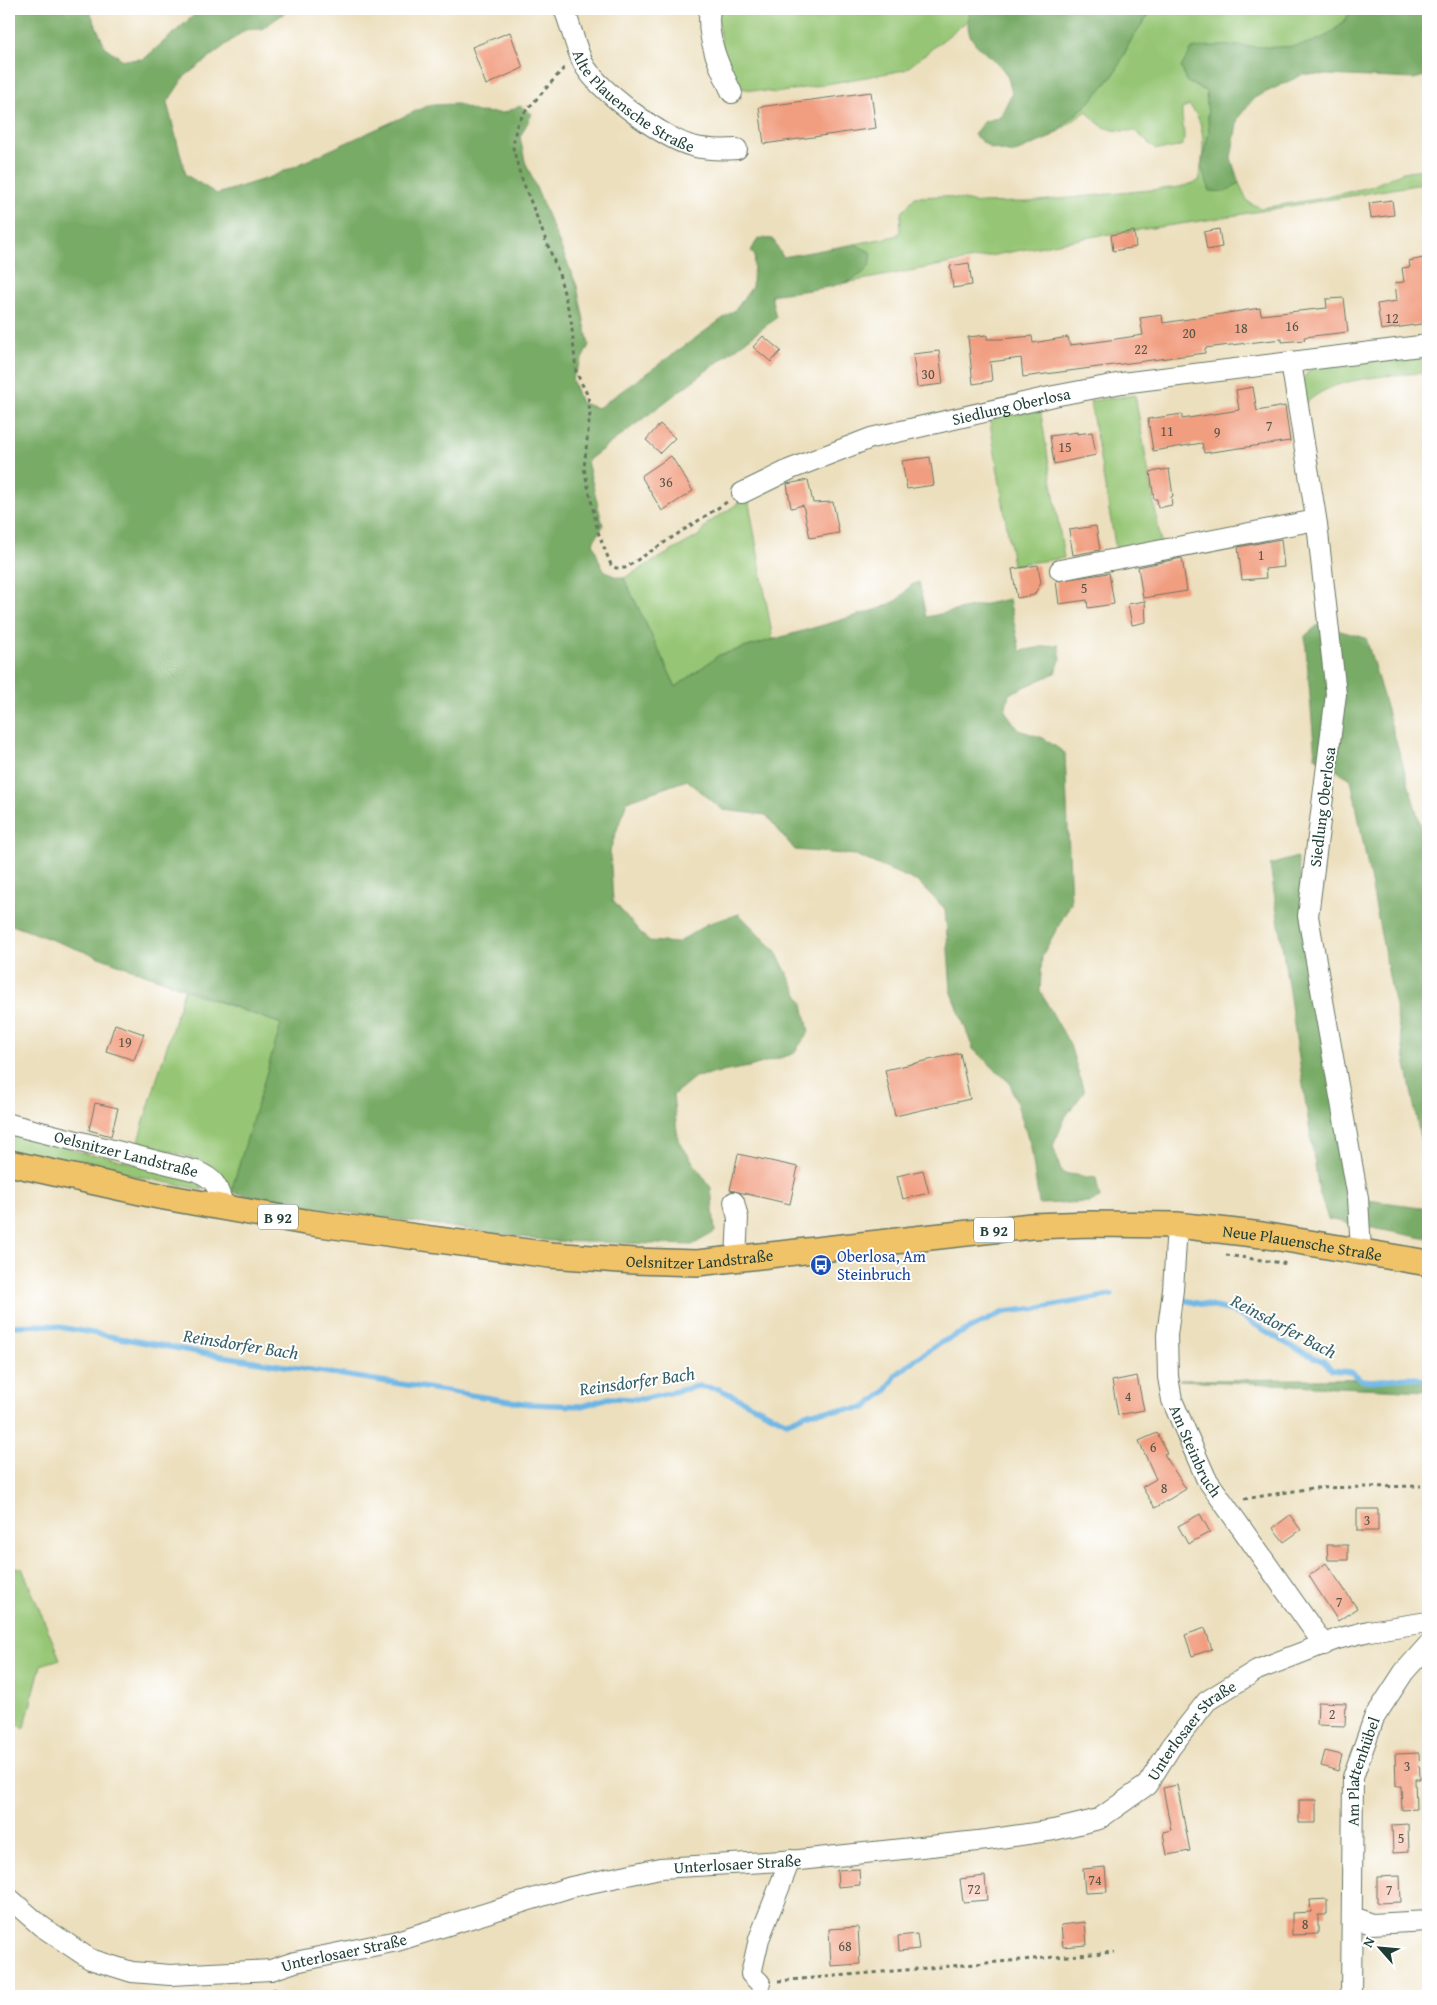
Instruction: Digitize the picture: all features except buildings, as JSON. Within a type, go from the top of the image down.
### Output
[{"type":"main road","name":"Oelsnitzer Landstraße","points":[[9,1163],[224,1207],[408,1237],[550,1255],[634,1262],[697,1263],[1031,1226],[1092,1224],[1177,1225]]},
{"type":"main road","name":"Neue Plauensche Straße","points":[[1177,1225],[1262,1235],[1428,1263]]},
{"type":"street","name":"Alte Plauensche Straße","points":[[564,9],[584,64],[596,80],[643,120],[690,146],[712,150],[737,149]]},
{"type":"street","points":[[710,9],[709,17],[715,54],[732,93]]},
{"type":"street","name":"Siedlung Oberlosa","points":[[742,493],[791,469],[880,435],[1054,396],[1122,383],[1428,345]]},
{"type":"street","name":"Siedlung Oberlosa","points":[[1291,362],[1316,520],[1336,694],[1308,916],[1358,1198],[1362,1251]]},
{"type":"street","points":[[1060,570],[1316,520]]},
{"type":"street","name":"Oelsnitzer Landstraße","points":[[9,1124],[196,1171],[211,1177],[216,1184],[224,1207]]},
{"type":"street","points":[[734,1202],[738,1218],[736,1259]]},
{"type":"street","name":"Am Steinbruch","points":[[1177,1225],[1173,1290],[1167,1335],[1168,1377],[1172,1400],[1206,1478],[1324,1645]]},
{"type":"street","name":"Unterlosaer Straße","points":[[9,1898],[41,1926],[90,1959],[132,1972],[170,1975],[271,1970],[295,1962],[397,1942],[572,1887],[660,1868],[790,1860],[987,1840],[1054,1830],[1099,1819],[1148,1785],[1171,1747],[1206,1701],[1257,1670],[1324,1645],[1369,1631],[1428,1622]]},
{"type":"street","name":"Am Plattenhübel","points":[[1352,1996],[1353,1777],[1374,1718],[1404,1672],[1428,1644]]},
{"type":"street","points":[[760,1983],[751,1974],[759,1939],[790,1860]]},
{"type":"street","points":[[1352,1917],[1371,1924],[1428,1921]]},
{"type":"path","points":[[576,43],[560,75],[518,122],[513,140],[513,148],[520,174],[559,274],[571,319],[576,372],[588,396],[590,413],[584,468],[598,532],[605,553],[611,565],[616,568],[625,568],[742,493]]},
{"type":"path","points":[[1224,1504],[1258,1496],[1313,1488],[1421,1486]]},
{"type":"path","points":[[760,1983],[1114,1952]]},
{"type":"green space","points":[[9,9],[89,9],[105,47],[123,60],[144,59],[201,9],[290,9],[262,29],[245,30],[184,77],[167,103],[186,175],[217,194],[271,177],[429,105],[457,104],[477,112],[503,113],[520,106],[532,114],[520,137],[525,161],[577,286],[589,345],[572,379],[581,403],[598,408],[736,309],[752,287],[755,256],[751,251],[758,238],[773,239],[783,257],[855,244],[872,253],[868,268],[849,281],[823,288],[771,295],[776,318],[587,461],[603,526],[593,542],[605,571],[624,578],[676,687],[719,655],[879,609],[898,600],[911,585],[919,582],[926,617],[1009,599],[1020,651],[1058,644],[1061,658],[1055,673],[1009,694],[1005,711],[1019,730],[1043,738],[1065,753],[1071,903],[1042,956],[1040,991],[1070,1045],[1084,1092],[1066,1116],[1053,1146],[1062,1173],[1096,1178],[1100,1198],[1090,1202],[1039,1204],[1031,1147],[1010,1083],[973,1049],[951,990],[945,909],[918,882],[855,855],[795,850],[766,815],[723,810],[687,780],[627,801],[610,850],[613,901],[648,941],[677,943],[707,924],[739,914],[775,950],[803,1004],[809,1032],[793,1054],[749,1067],[695,1077],[673,1095],[678,1140],[711,1188],[715,1232],[692,1245],[550,1241],[307,1207],[231,1192],[281,1024],[9,924]]},
{"type":"green space","points":[[716,9],[971,9],[967,21],[905,70],[776,93],[739,88],[724,58]]},
{"type":"green space","points":[[971,9],[1153,9],[1132,38],[1115,73],[1091,101],[1049,138],[1013,153],[990,148],[974,135],[983,122],[1000,117],[1012,93],[1006,74],[972,39],[968,21]]},
{"type":"green space","points":[[1153,9],[1353,9],[1342,22],[1319,41],[1293,47],[1264,49],[1207,46],[1187,82],[1206,91],[1209,132],[1201,164],[1203,151],[1202,131],[1200,122],[1189,105],[1182,109],[1183,145],[1169,149],[1155,149],[1135,131],[1119,131],[1102,126],[1087,111],[1049,138],[1091,101],[1115,73],[1132,38]]},
{"type":"green space","points":[[1353,9],[1428,9],[1428,75],[1414,79],[1304,74],[1254,98],[1238,118],[1231,158],[1239,183],[1225,192],[1210,191],[1201,166],[1209,132],[1206,91],[1187,82],[1181,67],[1192,49],[1213,46],[1279,47],[1300,45],[1320,39],[1337,28]]},
{"type":"green space","points":[[1201,166],[1225,192],[1239,183],[1248,202],[1261,208],[1318,199],[1370,187],[1403,172],[1428,168],[1428,183],[1201,221],[1096,236],[840,284],[857,277],[872,253],[855,244],[895,236],[900,232],[901,213],[915,197],[943,196],[978,203],[1028,202],[1181,187],[1199,181]]},
{"type":"green space","points":[[1428,351],[1428,372],[1361,379],[1345,383],[1329,388],[1303,406],[1303,381],[1308,372],[1319,362]]},
{"type":"green space","points":[[1135,395],[1161,543],[1116,550],[1090,401]]},
{"type":"green space","points":[[1040,408],[1064,558],[1013,565],[989,416]]},
{"type":"green space","points":[[748,497],[773,640],[719,655],[676,687],[624,578],[700,535],[708,523]]},
{"type":"green space","points":[[1318,625],[1366,638],[1428,851],[1428,1178],[1351,779],[1315,757],[1305,636]]},
{"type":"green space","points":[[1297,857],[1352,1198],[1428,1208],[1428,1239],[1328,1219],[1319,1192],[1270,865]]},
{"type":"green space","points":[[184,990],[282,1024],[231,1192],[201,1161],[138,1141]]},
{"type":"green space","points":[[9,1129],[90,1155],[102,1155],[200,1182],[203,1190],[9,1150]]},
{"type":"green space","points":[[1428,1378],[1428,1391],[1179,1380]]},
{"type":"green space","points":[[9,1567],[22,1568],[60,1659],[41,1665],[24,1729],[9,1718]]},
{"type":"waterway","name":"Reinsdorfer Bach","points":[[9,1326],[49,1325],[202,1353],[529,1404],[583,1406],[608,1398],[643,1399],[698,1386],[719,1389],[787,1422],[811,1412],[865,1408],[886,1391],[896,1375],[916,1359],[940,1343],[1004,1312],[1040,1308],[1112,1295]]},
{"type":"waterway","name":"Reinsdorfer Bach","points":[[1183,1300],[1232,1311],[1296,1349],[1323,1361],[1332,1370],[1351,1372],[1363,1380],[1373,1381],[1409,1377],[1428,1381]]},
{"type":"place","name":"Oberlosa, Am Steinbruch","points":[[821,1265]]}]
